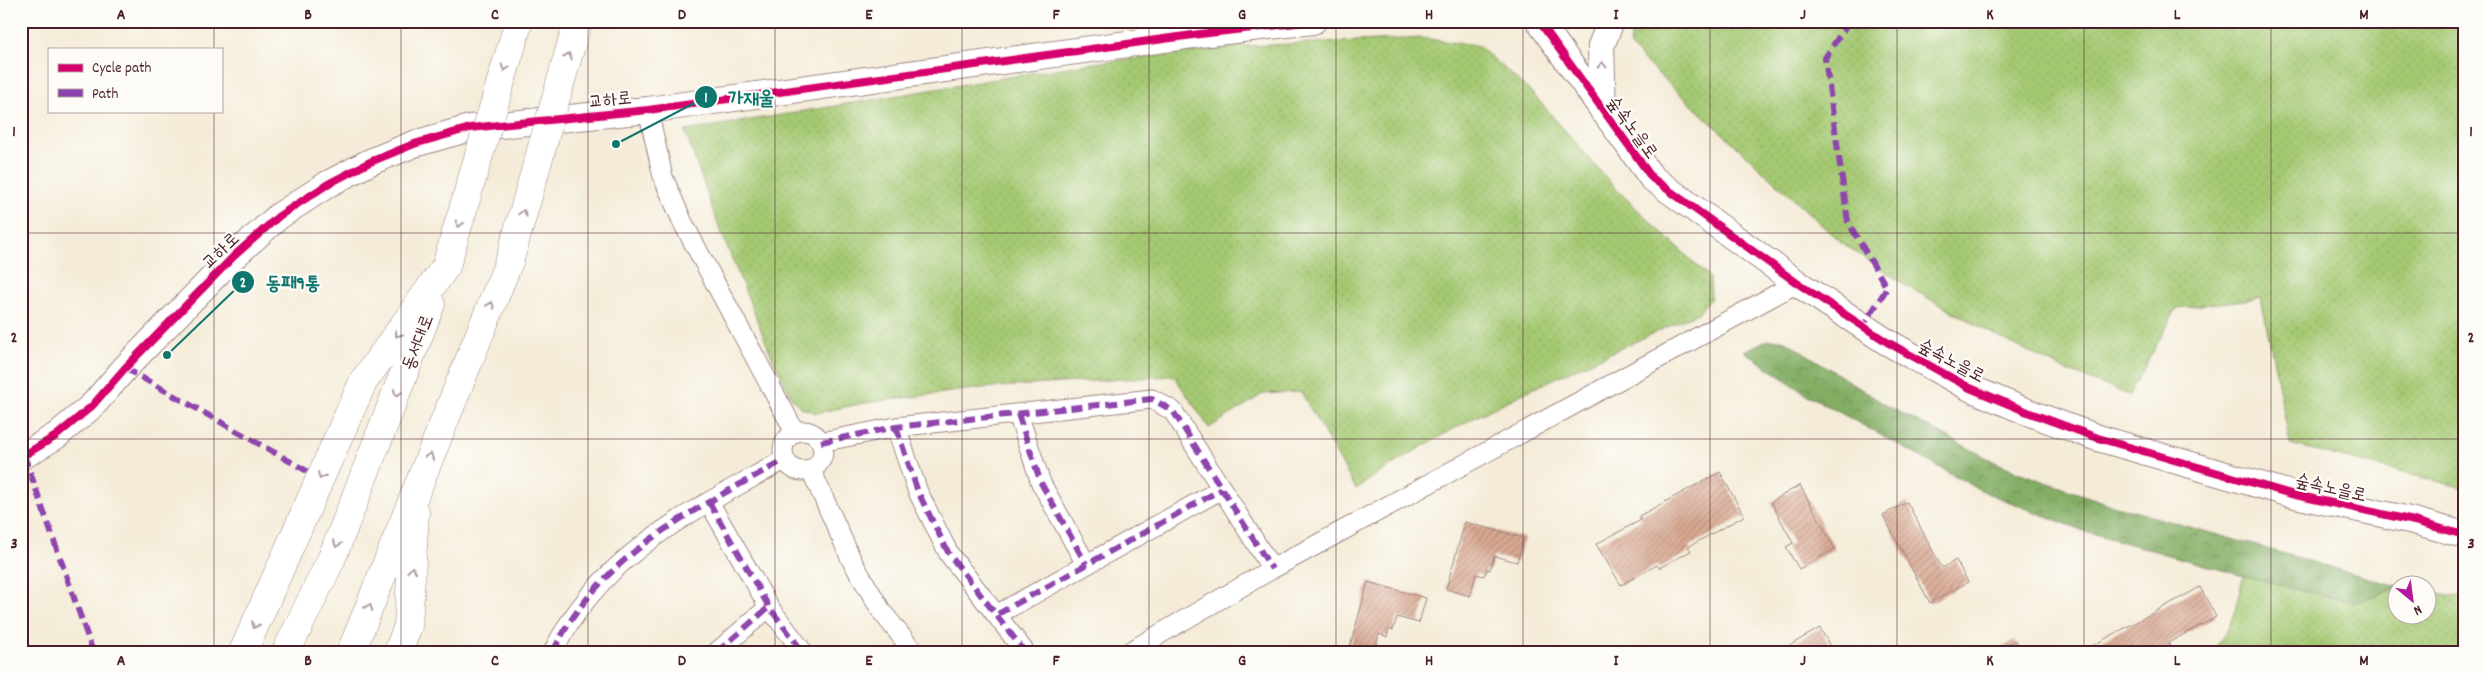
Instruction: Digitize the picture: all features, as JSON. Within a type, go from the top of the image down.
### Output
[{"type":"highway","name":"동서대로","points":[[286,652],[331,560],[446,266],[519,21]]},
{"type":"highway","points":[[351,652],[510,259],[578,21]]},
{"type":"highway","points":[[243,652],[363,382],[446,266]]},
{"type":"highway","points":[[398,652],[408,626],[417,489]]},
{"type":"street","name":"교하로","points":[[21,457],[56,436],[92,406],[234,256],[279,216],[328,184],[370,162],[414,144],[470,128],[648,110],[1200,34],[1313,21]]},
{"type":"street","name":"숲속노을로","points":[[1539,21],[1652,178],[1797,283],[1887,342],[1970,388],[2098,438],[2291,494],[2414,521],[2464,535]]},
{"type":"street","points":[[1603,111],[1601,46],[1611,21]]},
{"type":"street","points":[[648,110],[663,177],[683,223],[795,432]]},
{"type":"street","points":[[1129,652],[1272,569],[1797,283]]},
{"type":"street","points":[[821,442],[896,427],[1152,398],[1173,410],[1272,569]]},
{"type":"street","points":[[1018,414],[1041,483],[1086,564]]},
{"type":"street","points":[[896,427],[918,492],[949,554],[1026,652]]},
{"type":"street","points":[[808,431],[814,434],[821,442],[822,458],[819,464],[811,470],[800,472],[794,470],[784,460],[783,446],[787,438],[795,432],[808,431]]},
{"type":"street","points":[[553,652],[562,633],[585,599],[613,567],[650,539],[709,502],[784,460]]},
{"type":"street","points":[[811,470],[852,562],[882,612],[914,652]]},
{"type":"street","points":[[998,614],[1222,489]]},
{"type":"street","points":[[709,502],[769,607],[803,652]]},
{"type":"street","points":[[717,652],[769,607]]},
{"type":"green space","points":[[1638,21],[2464,21],[2464,488],[2290,444],[2261,298],[2177,308],[2129,395],[2067,371],[1991,333],[1910,288],[1839,241],[1642,59],[1630,45],[1632,30]]},
{"type":"green space","points":[[1422,38],[1479,46],[1534,95],[1615,188],[1710,278],[1711,298],[1698,313],[1523,393],[1480,415],[1396,462],[1356,489],[1301,392],[1263,394],[1209,428],[1174,376],[983,388],[864,403],[817,413],[801,408],[792,398],[772,357],[717,222],[685,131],[1086,64],[1246,46]]},
{"type":"green space","points":[[1767,340],[1783,340],[1886,405],[1997,463],[2109,504],[2388,583],[2388,591],[2355,603],[2243,576],[2084,531],[1984,492],[1806,394],[1744,351]]},
{"type":"green space","points":[[2243,576],[2355,603],[2388,591],[2388,626],[2438,626],[2438,593],[2464,598],[2464,652],[2210,652],[2224,635],[2236,607]]},
{"type":"building","points":[[1720,472],[1744,516],[1688,547],[1691,551],[1659,568],[1657,565],[1621,585],[1596,544],[1641,520],[1639,516]]},
{"type":"building","points":[[1800,485],[1835,549],[1799,569],[1786,547],[1793,543],[1771,502]]},
{"type":"building","points":[[1907,502],[1942,568],[1956,560],[1968,582],[1930,603],[1883,515]]},
{"type":"building","points":[[1465,522],[1524,538],[1517,562],[1494,556],[1490,570],[1487,569],[1484,576],[1476,574],[1470,596],[1446,589]]},
{"type":"building","points":[[1368,582],[1426,598],[1419,623],[1397,617],[1393,630],[1389,629],[1387,637],[1379,634],[1374,652],[1356,652],[1349,650]]},
{"type":"building","points":[[2200,587],[2216,617],[2168,643],[2173,652],[2081,652]]},
{"type":"building","points":[[1820,628],[1833,652],[1778,652]]},
{"type":"building","points":[[2015,640],[2021,652],[1994,652]]},
{"type":"marked path","points":[[1849,21],[1825,58],[1848,222],[1887,288],[1863,326]]},
{"type":"marked path","points":[[125,368],[307,471]]},
{"type":"marked path","points":[[821,442],[896,427],[1152,399],[1173,411],[1272,569]]},
{"type":"marked path","points":[[1018,414],[1041,483],[1086,564]]},
{"type":"marked path","points":[[896,427],[918,492],[949,554],[1025,652]]},
{"type":"marked path","points":[[24,455],[93,652]]},
{"type":"marked path","points":[[553,652],[573,617],[597,587],[623,561],[652,538],[684,517],[784,460]]},
{"type":"marked path","points":[[998,614],[1222,489]]},
{"type":"marked path","points":[[709,502],[769,607],[803,652]]},
{"type":"marked path","points":[[717,652],[769,607]]},
{"type":"cycle path","points":[[21,457],[56,436],[92,406],[125,368],[234,256],[279,216],[328,184],[370,162],[414,144],[470,128],[648,110],[1200,34],[1313,21]]},
{"type":"cycle path","points":[[1539,21],[1652,178],[1797,283],[1887,342],[1970,388],[2098,438],[2291,494],[2414,521],[2464,535]]},
{"type":"place","name":"가재울","points":[[616,144]]},
{"type":"place","name":"동패9통","points":[[167,355]]}]
